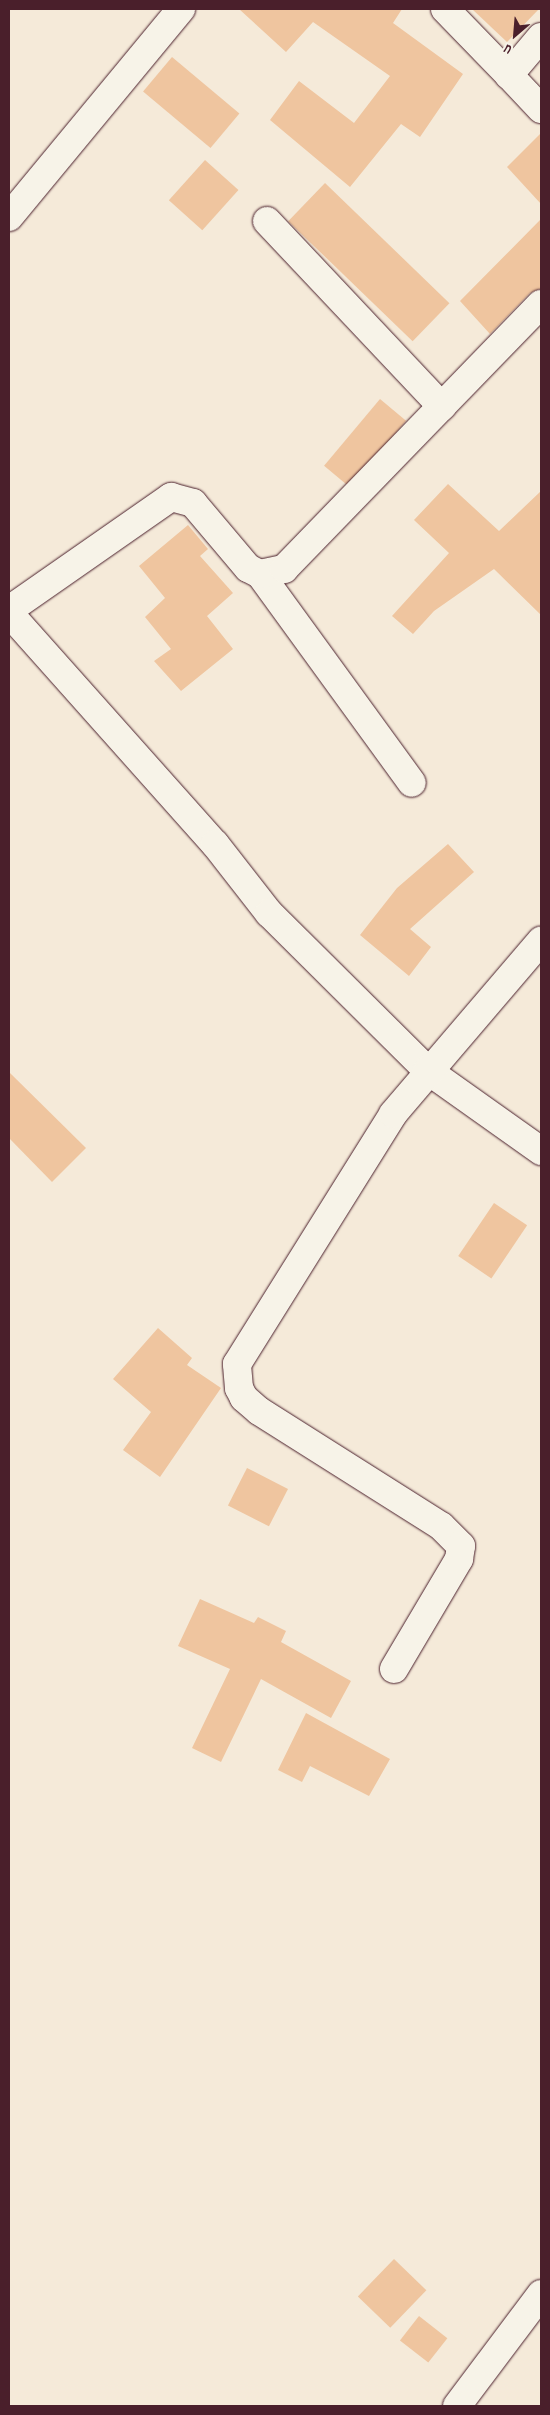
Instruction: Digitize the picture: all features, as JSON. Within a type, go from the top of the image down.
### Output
[{"type":"street","points":[[9,217],[181,9]]},
{"type":"street","points":[[445,9],[541,109]]},
{"type":"street","points":[[509,76],[541,37]]},
{"type":"street","points":[[267,221],[442,407]]},
{"type":"street","points":[[260,574],[284,569],[541,304]]},
{"type":"street","points":[[412,783],[260,574],[248,568],[193,503],[171,496],[9,611],[215,844],[269,913],[427,1070],[541,1151]]},
{"type":"street","points":[[394,1670],[459,1559],[461,1546],[441,1526],[259,1411],[244,1398],[239,1388],[236,1364],[376,1138],[427,1070],[541,941]]},
{"type":"street","points":[[457,2406],[541,2294]]},
{"type":"building","points":[[239,9],[402,9],[393,23],[463,74],[420,137],[401,124],[350,187],[270,120],[299,81],[354,123],[390,76],[313,22],[286,52]]},
{"type":"building","points":[[472,9],[539,9],[507,42]]},
{"type":"building","points":[[172,57],[239,114],[210,148],[143,91]]},
{"type":"building","points":[[541,133],[541,204],[507,167]]},
{"type":"building","points":[[205,160],[238,190],[202,230],[169,200]]},
{"type":"building","points":[[325,183],[449,303],[413,341],[288,221]]},
{"type":"building","points":[[541,219],[541,289],[530,293],[490,334],[460,301]]},
{"type":"building","points":[[380,399],[406,421],[350,488],[324,466]]},
{"type":"building","points":[[448,484],[499,531],[541,491],[541,615],[494,569],[434,611],[413,634],[392,616],[449,553],[414,520]]},
{"type":"building","points":[[188,525],[208,549],[200,556],[233,593],[207,616],[233,649],[181,691],[154,661],[171,649],[145,617],[165,598],[139,566]]},
{"type":"building","points":[[448,844],[474,872],[410,929],[431,947],[409,976],[360,935],[397,888]]},
{"type":"building","points":[[9,1072],[86,1148],[52,1182],[9,1138]]},
{"type":"building","points":[[494,1203],[527,1225],[491,1278],[458,1256]]},
{"type":"building","points":[[158,1328],[192,1358],[187,1365],[221,1388],[160,1477],[123,1450],[151,1412],[113,1379]]},
{"type":"building","points":[[247,1468],[288,1489],[269,1526],[228,1505]]},
{"type":"building","points":[[200,1599],[254,1623],[258,1617],[286,1631],[281,1642],[351,1681],[331,1718],[261,1679],[221,1762],[192,1748],[230,1669],[178,1646]]},
{"type":"building","points":[[306,1713],[390,1759],[369,1796],[310,1766],[302,1782],[278,1770]]},
{"type":"building","points":[[394,2259],[426,2290],[390,2328],[358,2296]]},
{"type":"building","points":[[419,2316],[447,2338],[428,2363],[400,2340]]}]
